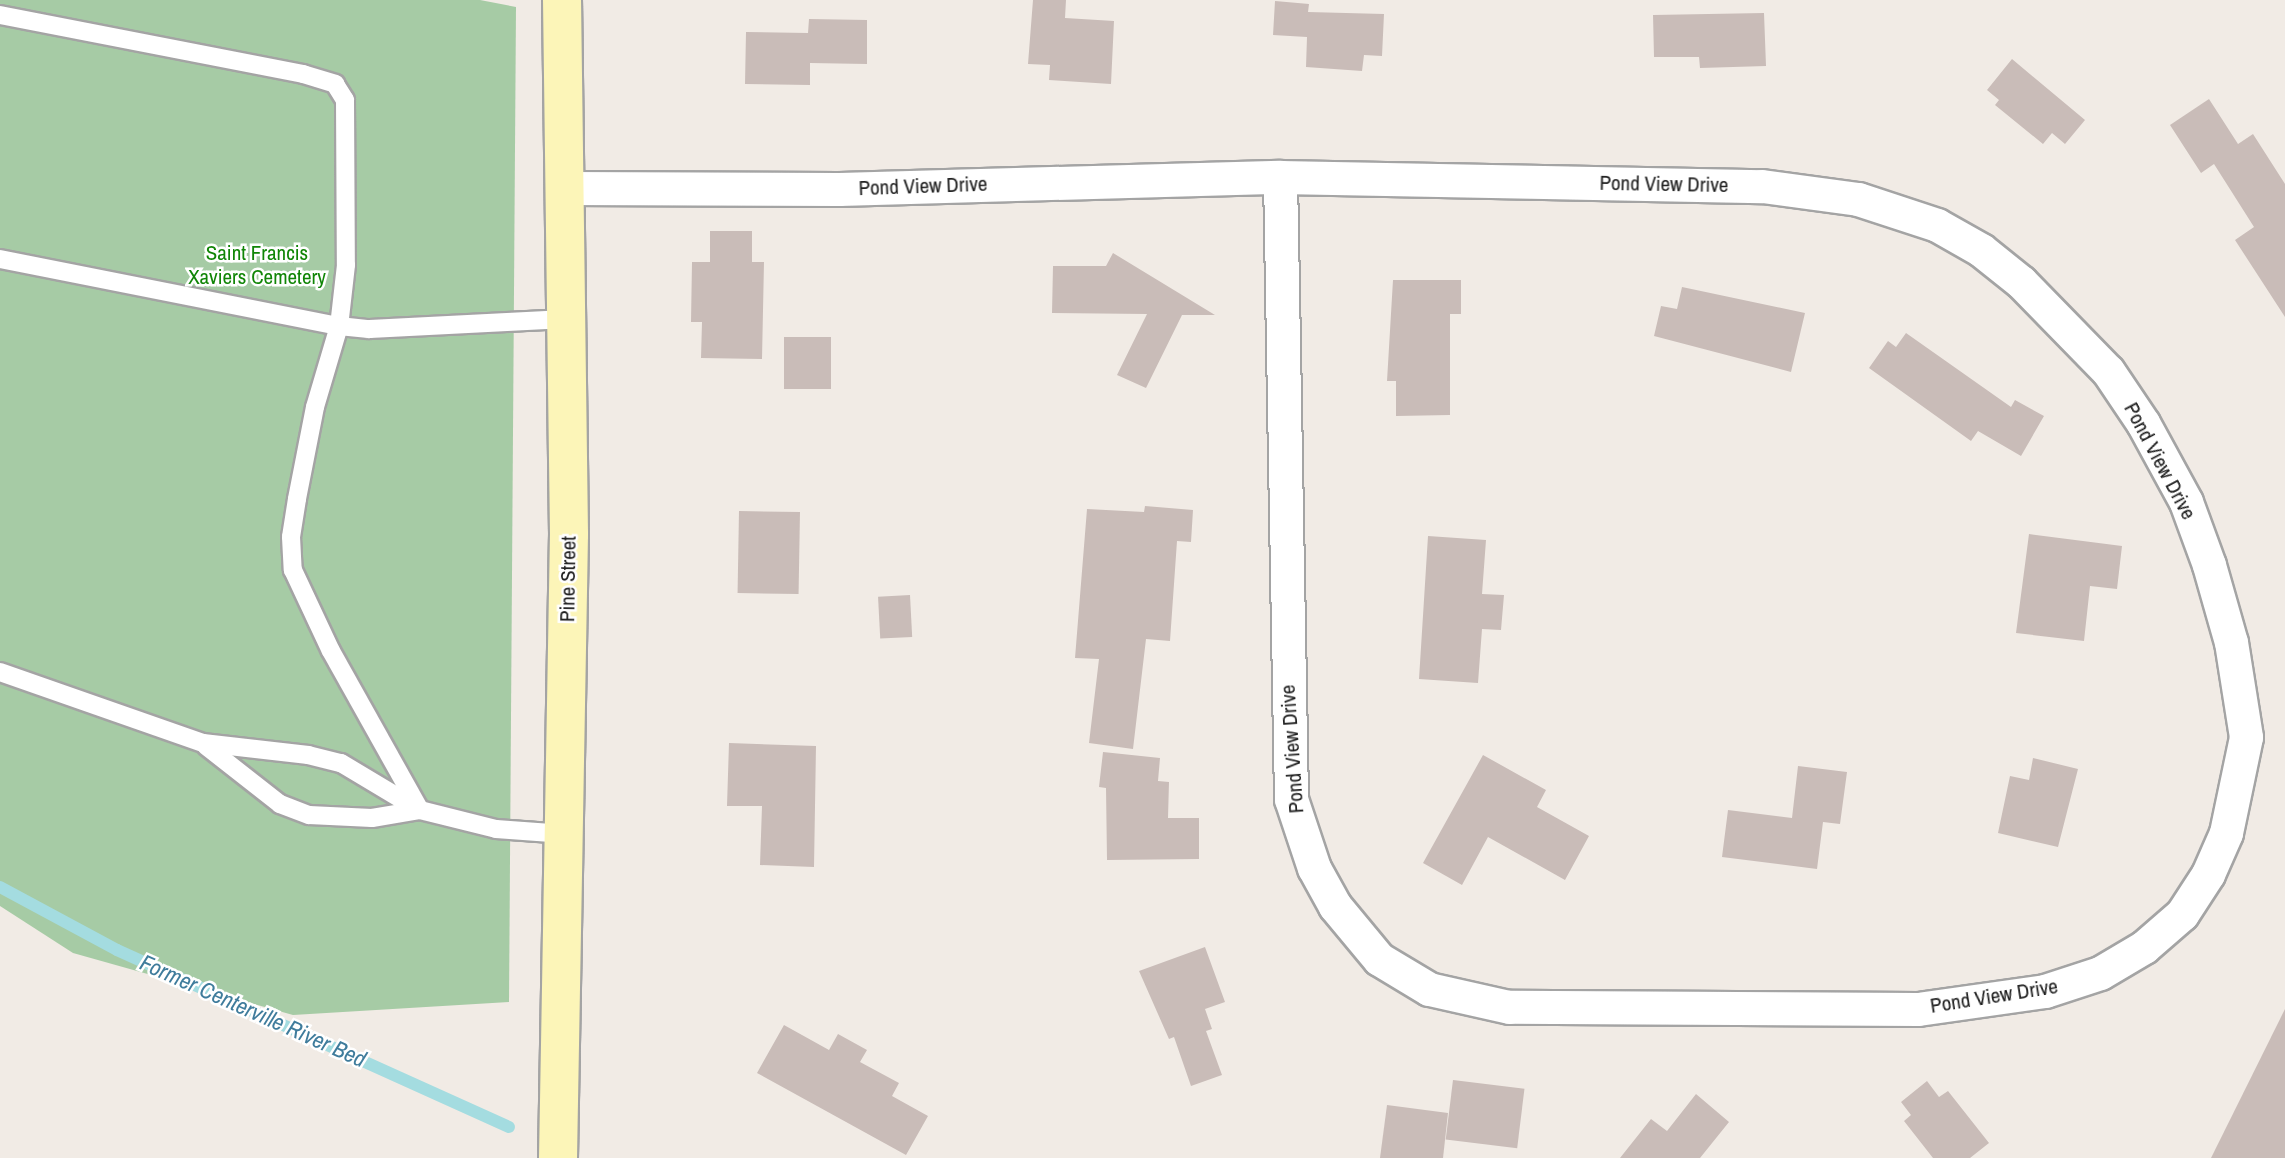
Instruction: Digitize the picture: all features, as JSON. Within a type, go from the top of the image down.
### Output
[{"type":"main road","name":"Pine Street","points":[[558,1158],[565,834],[567,319],[562,0]]},
{"type":"street","name":"Pond View Drive","points":[[565,188],[839,189],[1280,177],[1762,186],[1857,199],[1937,225],[1981,250],[2021,282],[2108,371],[2143,423],[2186,502],[2231,642],[2246,737],[2240,781],[2226,833],[2208,874],[2182,914],[2144,947],[2100,973],[2045,991],[1918,1009],[1509,1007],[1429,989],[1379,959],[1335,906],[1314,868],[1291,799],[1280,177]]},
{"type":"lane","points":[[0,15],[303,74],[335,84],[345,100],[346,265],[339,326],[315,407],[297,499],[291,537],[293,570],[331,652],[420,810]]},
{"type":"lane","points":[[0,259],[339,326],[369,329],[567,319]]},
{"type":"lane","points":[[0,673],[204,743],[308,755],[341,764],[420,810],[496,829],[565,834]]},
{"type":"lane","points":[[204,743],[280,804],[309,815],[372,818],[420,810]]},
{"type":"green space","name":"Saint Francis Xaviers Cemetery","points":[[0,0],[480,0],[516,7],[509,1002],[293,1015],[73,953],[0,906]]},
{"type":"building","points":[[1033,0],[1066,0],[1065,18],[1114,21],[1111,84],[1049,80],[1050,65],[1028,64]]},
{"type":"building","points":[[1275,1],[1309,4],[1308,12],[1384,14],[1382,56],[1364,55],[1362,71],[1306,67],[1307,37],[1273,35]]},
{"type":"building","points":[[1764,13],[1766,66],[1700,68],[1699,57],[1654,57],[1653,15]]},
{"type":"building","points":[[809,19],[867,20],[867,64],[810,63],[810,85],[745,84],[746,32],[808,33]]},
{"type":"building","points":[[2012,59],[2085,120],[2065,144],[2052,133],[2043,144],[1995,105],[1999,100],[1987,90]]},
{"type":"building","points":[[2209,99],[2238,144],[2253,134],[2285,184],[2285,317],[2235,240],[2254,227],[2214,164],[2201,173],[2170,125]]},
{"type":"building","points":[[710,231],[752,231],[752,262],[764,262],[762,359],[701,358],[702,322],[691,322],[692,262],[710,262]]},
{"type":"building","points":[[1113,253],[1215,315],[1182,315],[1146,388],[1117,375],[1147,314],[1052,313],[1053,266],[1106,266]]},
{"type":"building","points":[[1393,280],[1461,280],[1461,314],[1450,314],[1450,415],[1396,416],[1396,381],[1387,381]]},
{"type":"building","points":[[1682,287],[1805,313],[1791,372],[1654,336],[1661,306],[1677,309]]},
{"type":"building","points":[[1906,333],[2011,407],[2015,400],[2044,416],[2021,456],[1978,431],[1971,441],[1869,368],[1888,341],[1896,347]]},
{"type":"building","points":[[784,337],[831,337],[831,389],[784,389]]},
{"type":"building","points":[[1145,506],[1193,510],[1191,542],[1177,541],[1170,641],[1146,639],[1133,749],[1089,743],[1099,659],[1075,658],[1087,509],[1144,512]]},
{"type":"building","points":[[739,511],[800,512],[799,594],[738,593]]},
{"type":"building","points":[[2029,534],[2122,546],[2117,589],[2090,586],[2084,641],[2016,633]]},
{"type":"building","points":[[1428,536],[1486,540],[1482,594],[1504,595],[1501,630],[1482,629],[1478,683],[1419,679]]},
{"type":"building","points":[[910,595],[912,637],[880,639],[878,597]]},
{"type":"building","points":[[729,743],[816,746],[814,867],[760,865],[762,806],[727,806]]},
{"type":"building","points":[[1103,752],[1160,758],[1158,781],[1169,782],[1168,818],[1199,818],[1199,859],[1107,860],[1106,788],[1099,787]]},
{"type":"building","points":[[1483,755],[1546,790],[1537,807],[1589,836],[1565,880],[1488,837],[1462,885],[1423,863]]},
{"type":"building","points":[[2033,758],[2078,769],[2058,847],[1998,833],[2010,776],[2029,780]]},
{"type":"building","points":[[1798,766],[1847,772],[1840,824],[1823,822],[1817,869],[1722,857],[1728,810],[1792,818]]},
{"type":"building","points":[[1205,947],[1225,1002],[1205,1009],[1212,1029],[1206,1031],[1222,1075],[1191,1086],[1174,1037],[1169,1039],[1139,971]]},
{"type":"building","points":[[2285,1009],[2285,1158],[2211,1158]]},
{"type":"building","points":[[784,1025],[829,1050],[838,1034],[867,1050],[860,1062],[899,1083],[892,1096],[928,1116],[906,1155],[757,1073]]},
{"type":"building","points":[[1453,1080],[1524,1089],[1517,1148],[1446,1140]]},
{"type":"building","points":[[1927,1081],[1939,1097],[1948,1091],[1989,1143],[1970,1158],[1933,1158],[1904,1121],[1911,1115],[1901,1102]]},
{"type":"building","points":[[1696,1094],[1729,1122],[1700,1158],[1620,1158],[1651,1119],[1667,1131]]},
{"type":"building","points":[[1387,1105],[1448,1113],[1443,1158],[1380,1158]]},
{"type":"waterway","name":"Former Centerville River Bed","points":[[0,887],[117,950],[509,1127]]}]
